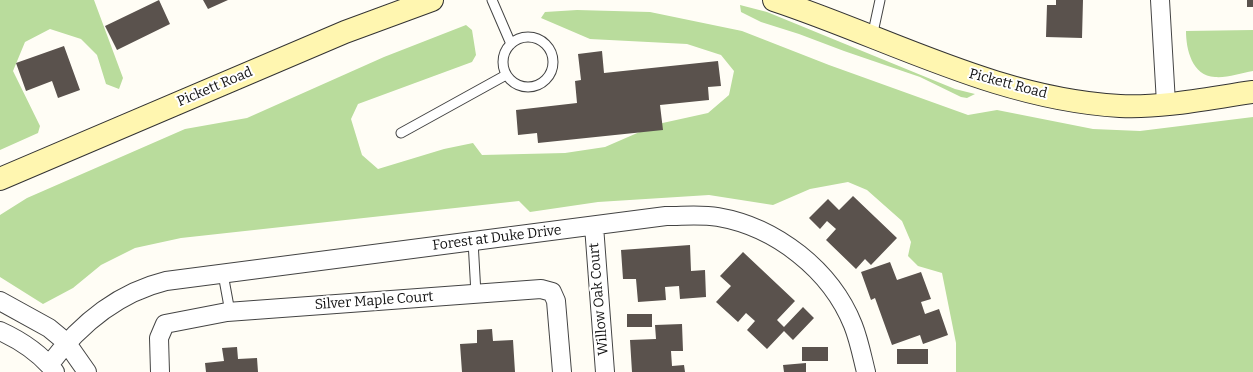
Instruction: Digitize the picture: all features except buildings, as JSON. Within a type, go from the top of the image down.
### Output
[{"type":"street","name":"Pickett Road","points":[[0,179],[344,32],[432,0]]},
{"type":"street","name":"Pickett Road","points":[[774,0],[815,14],[944,66],[1028,92],[1091,103],[1123,106],[1166,103],[1253,92]]},
{"type":"street","points":[[1160,0],[1166,103]]},
{"type":"street","name":"Forest at Duke Drive","points":[[0,331],[21,341],[52,368],[66,342],[92,318],[135,291],[166,281],[666,216],[703,216],[734,221],[766,232],[793,250],[826,281],[839,298],[853,325],[859,341],[866,372]]},
{"type":"street","name":"Willow Oak Court","points":[[594,226],[605,372]]},
{"type":"street","name":"Silver Maple Court","points":[[160,372],[159,338],[165,324],[230,312],[541,289],[552,292],[556,301],[562,372]]},
{"type":"street","points":[[0,302],[49,328],[66,342],[87,372]]},
{"type":"lane","points":[[492,0],[511,44]]},
{"type":"lane","points":[[872,37],[880,0]]},
{"type":"lane","points":[[535,37],[549,46],[553,54],[554,62],[548,78],[535,87],[518,86],[506,75],[503,67],[503,58],[506,50],[518,39],[535,37]]},
{"type":"lane","points":[[401,133],[506,75]]},
{"type":"lane","points":[[473,241],[476,294]]},
{"type":"lane","points":[[222,274],[230,312]]},
{"type":"green space","points":[[0,0],[94,0],[123,78],[119,89],[106,84],[97,55],[81,39],[50,29],[25,42],[13,71],[40,126],[38,133],[0,150]]},
{"type":"green space","points":[[740,5],[767,12],[955,89],[975,94],[967,98],[961,97],[920,77],[761,22],[741,12]]},
{"type":"green space","points":[[577,10],[650,12],[742,31],[829,65],[968,115],[997,110],[1093,129],[1140,131],[1253,117],[1253,372],[956,372],[956,343],[942,273],[918,266],[908,256],[911,242],[902,221],[867,190],[848,182],[810,189],[773,205],[709,195],[598,202],[530,212],[519,201],[181,238],[135,248],[101,265],[73,288],[43,304],[0,277],[0,215],[27,198],[185,129],[247,118],[384,57],[466,25],[472,30],[476,55],[472,62],[358,104],[351,119],[362,155],[378,169],[444,149],[473,143],[482,155],[565,153],[605,147],[658,124],[708,113],[729,95],[734,71],[721,55],[687,44],[590,39],[541,18],[545,12]]},
{"type":"green space","points":[[1253,30],[1253,71],[1220,77],[1207,75],[1196,67],[1189,53],[1186,31]]}]
